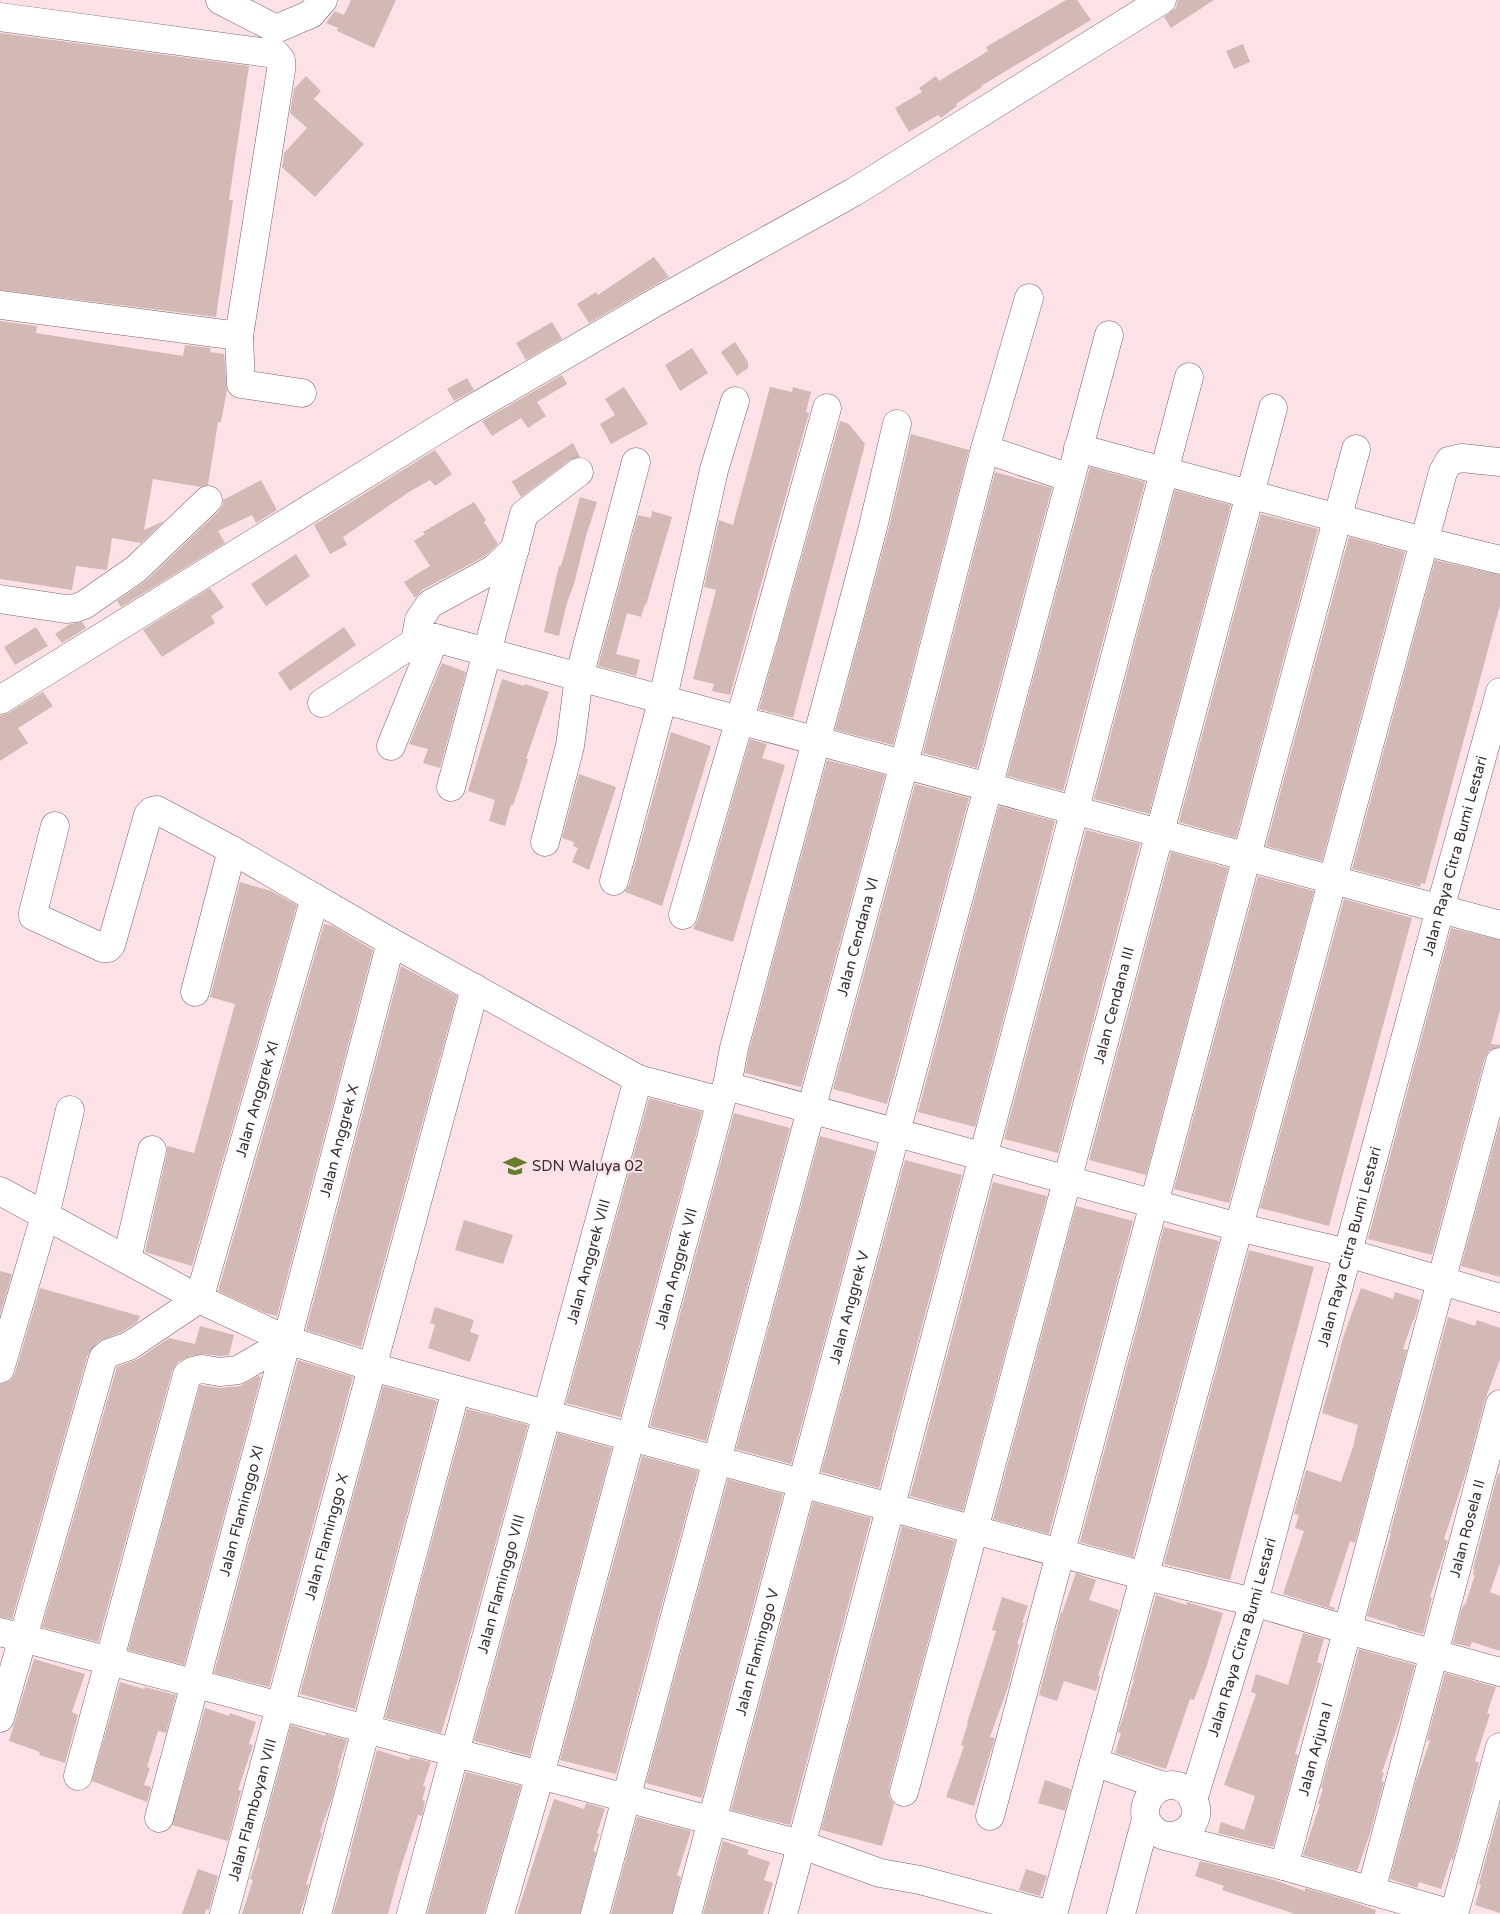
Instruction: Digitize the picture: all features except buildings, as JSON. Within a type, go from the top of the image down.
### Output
[{"type":"street","points":[[220,0],[276,29],[311,14],[323,0]]},
{"type":"street","points":[[0,700],[458,417],[658,301],[854,192],[1162,0]]},
{"type":"street","points":[[0,17],[276,54],[281,60],[281,70],[239,336],[241,384],[302,393]]},
{"type":"street","name":"Jalan Cendana VI","points":[[596,1914],[904,764],[985,449],[1029,298]]},
{"type":"street","points":[[0,305],[239,336]]},
{"type":"street","name":"Jalan Anggrek V","points":[[802,1483],[1108,335]]},
{"type":"street","points":[[783,1914],[1189,377]]},
{"type":"street","points":[[614,881],[663,698],[714,470],[735,401]]},
{"type":"street","points":[[683,915],[767,627],[827,408]]},
{"type":"street","name":"Jalan Cendana III","points":[[904,1792],[1273,408]]},
{"type":"street","name":"Jalan Anggrek VII","points":[[500,1914],[540,1775],[724,1094],[734,1048],[871,536],[897,424]]},
{"type":"street","points":[[1078,448],[1500,560]]},
{"type":"street","points":[[985,449],[1070,478]]},
{"type":"street","points":[[990,1816],[1356,449]]},
{"type":"street","points":[[1054,1914],[1443,472],[1449,461],[1462,458],[1500,462]]},
{"type":"street","points":[[545,842],[570,746],[580,677],[636,462]]},
{"type":"street","points":[[451,787],[524,514],[579,472]]},
{"type":"street","points":[[0,599],[66,609],[84,605],[136,569],[208,500]]},
{"type":"street","points":[[391,746],[425,640],[419,620],[430,604],[494,569],[515,549]]},
{"type":"street","points":[[322,703],[425,640],[488,652],[663,698],[1500,925]]},
{"type":"street","name":"Jalan Raya Citra Bumi Lestari","points":[[1193,1800],[1254,1602],[1440,909],[1488,778],[1498,707]]},
{"type":"street","points":[[55,826],[33,916],[103,948],[108,948],[112,945],[148,815],[152,811],[157,810],[232,850],[391,942],[638,1079],[811,1110],[1238,1227],[1348,1253],[1500,1298]]},
{"type":"street","points":[[195,992],[232,850]]},
{"type":"street","name":"Jalan Anggrek XI","points":[[199,1299],[315,898]]},
{"type":"street","name":"Jalan Anggrek X","points":[[286,1343],[391,942]]},
{"type":"street","name":"Jalan Flaminggo X","points":[[280,1706],[475,988]]},
{"type":"street","name":"Jalan Arjuna I","points":[[1284,1866],[1500,1062]]},
{"type":"street","name":"Jalan Anggrek VIII","points":[[547,1414],[638,1079]]},
{"type":"street","points":[[0,1369],[45,1216],[70,1110]]},
{"type":"street","points":[[127,1259],[152,1150]]},
{"type":"street","points":[[0,1192],[199,1299],[286,1343],[1145,1576],[1254,1602],[1500,1672]]},
{"type":"street","points":[[0,1718],[11,1635],[103,1358],[109,1353],[129,1346],[199,1299]]},
{"type":"street","points":[[78,1776],[187,1375],[192,1370],[202,1369],[220,1372],[238,1370],[286,1343]]},
{"type":"street","name":"Jalan Flaminggo XI","points":[[159,1818],[286,1343]]},
{"type":"street","points":[[317,1914],[456,1390]]},
{"type":"street","name":"Jalan Rosela II","points":[[1371,1891],[1500,1404]]},
{"type":"street","name":"Jalan Flaminggo VIII","points":[[411,1914],[547,1414]]},
{"type":"street","name":"Jalan Flaminggo V","points":[[687,1914],[802,1483]]},
{"type":"street","points":[[11,1635],[800,1844],[880,1873],[920,1880],[1014,1910],[1047,1914]]},
{"type":"street","name":"Jalan Flamboyan VIII","points":[[224,1914],[280,1706]]},
{"type":"street","points":[[1155,1828],[1453,1914],[1500,1746]]},
{"type":"street","points":[[1094,1762],[1163,1786],[1181,1787],[1188,1792],[1193,1800],[1196,1816],[1193,1824],[1181,1834],[1155,1828]]},
{"type":"street","points":[[1121,1914],[1155,1828],[1145,1806],[1147,1799],[1163,1786]]},
{"type":"place","name":"SDN Waluya 02","points":[[515,1166]]}]
